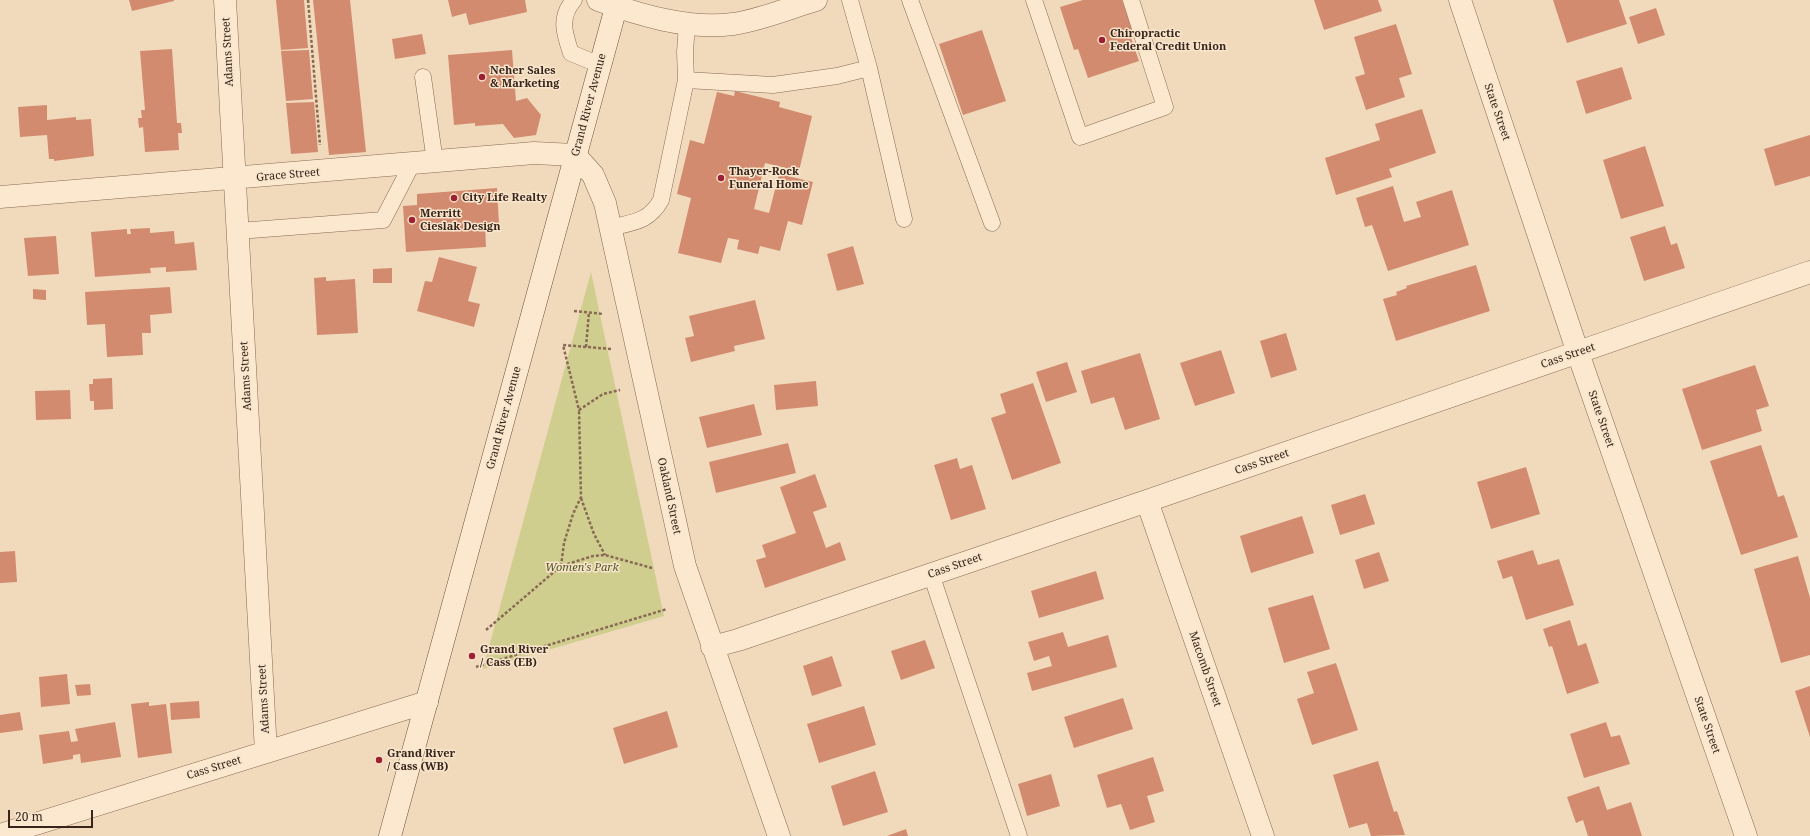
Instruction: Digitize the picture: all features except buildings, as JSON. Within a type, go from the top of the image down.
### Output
[{"type":"street","name":"Adams Street","points":[[225,0],[266,752]]},
{"type":"street","points":[[611,2],[687,24],[733,24],[754,20],[816,0]]},
{"type":"street","name":"State Street","points":[[1460,0],[1578,353],[1746,836]]},
{"type":"street","name":"Grand River Avenue","points":[[390,836],[600,65],[611,2]]},
{"type":"street","name":"Grace Street","points":[[0,198],[534,153],[575,155]]},
{"type":"street","name":"Oakland Street","points":[[575,155],[593,175],[605,203],[684,566],[779,836]]},
{"type":"street","name":"Cass Street","points":[[712,647],[1148,501],[1810,272]]},
{"type":"street","name":"Macomb Street","points":[[1148,501],[1264,836]]},
{"type":"street","name":"Cass Street","points":[[0,835],[427,702]]},
{"type":"lane","points":[[574,0],[568,8],[563,30],[571,53],[600,65]]},
{"type":"lane","points":[[850,0],[869,68],[904,219]]},
{"type":"lane","points":[[910,0],[992,223]]},
{"type":"lane","points":[[1034,0],[1080,137],[1165,107],[1131,0]]},
{"type":"lane","points":[[610,228],[638,221],[654,212],[660,200],[686,80],[685,52],[687,24]]},
{"type":"lane","points":[[686,80],[773,85],[837,76],[869,68]]},
{"type":"lane","points":[[423,77],[435,162]]},
{"type":"lane","points":[[238,231],[383,220],[412,164]]},
{"type":"lane","points":[[931,574],[1019,836]]},
{"type":"path","points":[[308,0],[322,172]]},
{"type":"path","points":[[574,311],[603,314]]},
{"type":"path","points":[[586,347],[589,312]]},
{"type":"path","points":[[605,555],[594,534],[581,497],[579,410],[563,344],[611,349]]},
{"type":"path","points":[[579,410],[603,394],[620,390]]},
{"type":"path","points":[[561,566],[564,543],[573,514],[581,497]]},
{"type":"path","points":[[486,630],[561,566],[594,556],[605,555],[652,568]]},
{"type":"path","points":[[476,667],[668,609]]},
{"type":"green space","name":"Women's Park","points":[[591,272],[664,616],[483,669]]},
{"type":"place","name":"Chiropractic Federal Credit Union","points":[[1102,40]]},
{"type":"place","name":"Neher Sales & Marketing","points":[[482,77]]},
{"type":"place","name":"Thayer-Rock Funeral Home","points":[[721,178]]},
{"type":"place","name":"City Life Realty","points":[[454,198]]},
{"type":"place","name":"Merritt Cieslak Design","points":[[412,220]]},
{"type":"place","name":"Grand River / Cass (EB)","points":[[472,656]]},
{"type":"place","name":"Grand River / Cass (WB)","points":[[379,760]]}]
